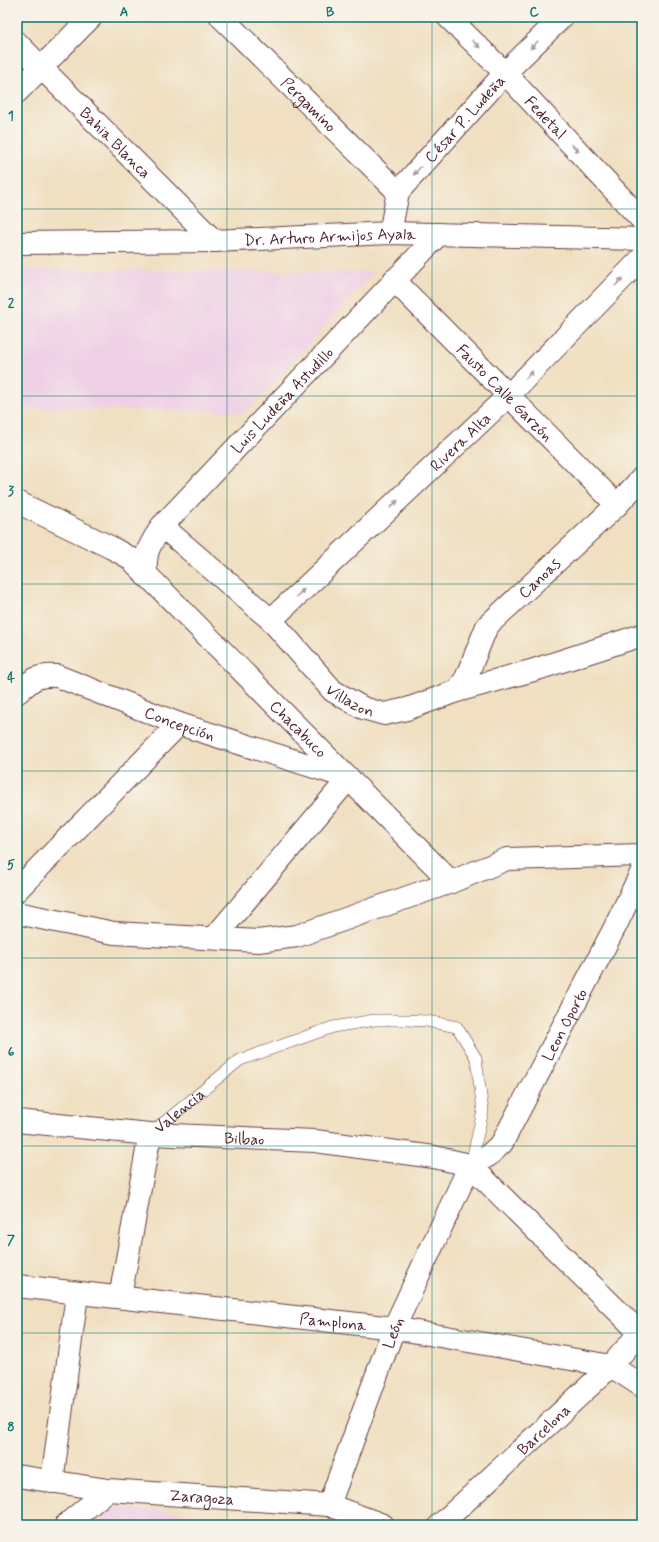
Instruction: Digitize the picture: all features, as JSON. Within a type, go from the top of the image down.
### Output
[{"type":"street","points":[[17,92],[91,17]]},
{"type":"street","name":"Pergamino","points":[[221,17],[398,192]]},
{"type":"street","name":"Fedetal","points":[[448,17],[506,73],[642,220]]},
{"type":"street","name":"César P. Ludeña","points":[[398,192],[506,73],[562,17]]},
{"type":"street","name":"Bahia Blanca","points":[[17,43],[214,241]]},
{"type":"street","points":[[390,233],[398,192]]},
{"type":"street","name":"Dr. Arturo Armijos Ayala","points":[[17,243],[214,241],[390,233],[642,239]]},
{"type":"street","name":"Luis Ludeña Astudillo","points":[[146,576],[145,557],[150,545],[162,526],[439,234]]},
{"type":"street","name":"Rivera Alta","points":[[271,620],[509,395],[642,258]]},
{"type":"street","name":"Fausto Calle Garzón","points":[[394,280],[617,505]]},
{"type":"street","name":"Canoas","points":[[458,691],[466,678],[487,626],[617,505],[642,478]]},
{"type":"street","name":"Chacabuco","points":[[17,502],[130,558],[146,576],[350,778],[451,882]]},
{"type":"street","name":"Villazon","points":[[162,526],[271,620],[333,691],[363,708],[384,714],[407,709],[458,691],[534,670],[642,635]]},
{"type":"street","name":"Concepción","points":[[17,693],[32,680],[43,675],[57,676],[179,724],[350,778]]},
{"type":"street","points":[[17,890],[179,724]]},
{"type":"street","points":[[214,938],[350,778]]},
{"type":"street","points":[[17,913],[114,933],[258,941],[297,936],[451,882],[507,858],[642,855]]},
{"type":"street","name":"Leon Oporto","points":[[470,1165],[488,1156],[502,1143],[615,927],[642,871]]},
{"type":"street","name":"Bilbao","points":[[17,1121],[150,1134],[315,1141],[434,1157],[470,1165]]},
{"type":"street","name":"Valencia","points":[[120,1297],[150,1134]]},
{"type":"street","points":[[470,1165],[641,1331]]},
{"type":"street","name":"León","points":[[329,1505],[394,1328],[470,1165]]},
{"type":"street","name":"Pamplona","points":[[17,1286],[77,1294],[120,1297],[394,1328],[611,1366],[642,1386]]},
{"type":"street","points":[[52,1482],[77,1294]]},
{"type":"street","name":"Barcelona","points":[[440,1525],[611,1366],[641,1331]]},
{"type":"street","name":"Zaragoza","points":[[17,1476],[108,1490],[329,1505],[383,1525]]},
{"type":"street","points":[[66,1525],[108,1490]]},
{"type":"lane","name":"Valencia","points":[[150,1134],[240,1060],[333,1027],[375,1020],[427,1020],[457,1028],[476,1058],[483,1111],[470,1165]]},
{"type":"shaded area","points":[[17,269],[374,272],[247,412],[17,408]]},
{"type":"shaded area","points":[[116,1507],[319,1525],[95,1525]]}]
